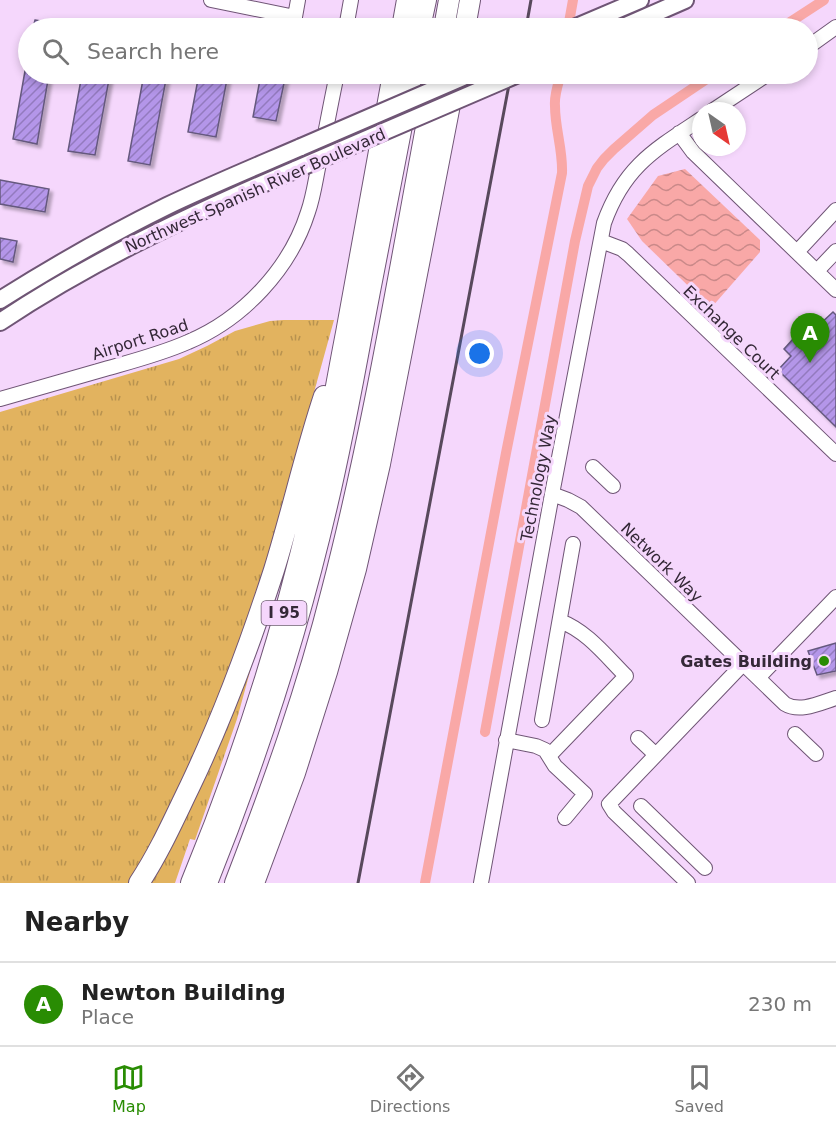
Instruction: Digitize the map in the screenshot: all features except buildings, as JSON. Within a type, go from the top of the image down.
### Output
[{"type":"highway","points":[[404,18],[407,0]]},
{"type":"highway","points":[[422,18],[426,0]]},
{"type":"highway","points":[[446,18],[449,0]]},
{"type":"highway","points":[[467,18],[470,0]]},
{"type":"highway","name":"I 95","points":[[191,883],[223,801],[262,686],[286,608],[318,481],[391,84]]},
{"type":"highway","points":[[207,883],[259,745],[310,575],[342,438],[410,84]]},
{"type":"highway","points":[[235,883],[291,729],[334,581],[370,422],[433,84]]},
{"type":"highway","points":[[254,883],[295,773],[362,546],[454,84]]},
{"type":"highway","points":[[139,883],[161,847],[228,700],[274,571],[311,435],[345,333]]},
{"type":"main road","points":[[599,18],[640,0]]},
{"type":"main road","points":[[644,18],[685,0]]},
{"type":"main road","name":"Northwest Spanish River Boulevard","points":[[0,300],[146,216],[447,84]]},
{"type":"main road","name":"Northwest Spanish River Boulevard","points":[[0,322],[74,276],[166,227],[495,84]]},
{"type":"street","points":[[211,0],[276,18]]},
{"type":"street","points":[[295,18],[298,0]]},
{"type":"street","points":[[348,18],[351,0]]},
{"type":"street","points":[[818,39],[836,27]]},
{"type":"street","name":"Airport Road","points":[[0,399],[160,353],[189,342],[216,328],[251,301],[278,271],[308,213],[335,84]]},
{"type":"street","points":[[726,102],[753,84]]},
{"type":"street","name":"Technology Way","points":[[481,883],[552,494],[601,241],[609,211],[626,178],[648,156],[692,124]]},
{"type":"street","points":[[679,133],[693,152],[836,290]]},
{"type":"street","points":[[796,252],[836,210]]},
{"type":"street","name":"Exchange Court","points":[[601,241],[618,247],[628,254],[836,454]]},
{"type":"street","points":[[817,271],[836,251]]},
{"type":"street","points":[[593,467],[613,486]]},
{"type":"street","name":"Network Way","points":[[552,494],[581,507],[785,705],[798,708],[836,698]]},
{"type":"street","points":[[542,720],[573,544]]},
{"type":"street","points":[[758,678],[836,597]]},
{"type":"street","points":[[549,756],[626,676],[581,632],[560,621]]},
{"type":"street","points":[[687,883],[609,806],[612,800],[743,664]]},
{"type":"street","points":[[795,734],[816,754]]},
{"type":"street","points":[[638,738],[656,755]]},
{"type":"street","points":[[506,740],[545,750],[558,769],[585,794],[565,818]]},
{"type":"street","points":[[641,806],[705,868]]},
{"type":"green space","points":[[334,320],[251,620],[190,772],[131,883],[0,883],[0,412],[179,359],[235,331],[270,321]]},
{"type":"green space","points":[[262,628],[237,719],[195,840],[190,839],[175,883],[149,883],[184,821]]},
{"type":"water","points":[[685,169],[760,240],[760,252],[711,308],[642,241],[627,219],[658,176]]},
{"type":"waterway","points":[[570,18],[573,0]]},
{"type":"waterway","points":[[796,18],[824,0]]},
{"type":"waterway","points":[[425,883],[506,453],[562,173],[555,102],[558,84]]},
{"type":"waterway","points":[[485,732],[575,241],[588,186],[597,168],[614,149],[653,115],[699,84]]},
{"type":"railway","points":[[528,18],[531,0]]},
{"type":"railway","points":[[358,883],[509,84]]},
{"type":"place","name":"Newton Building","points":[[810,363]]},
{"type":"place","name":"Gates Building","points":[[824,661]]}]
